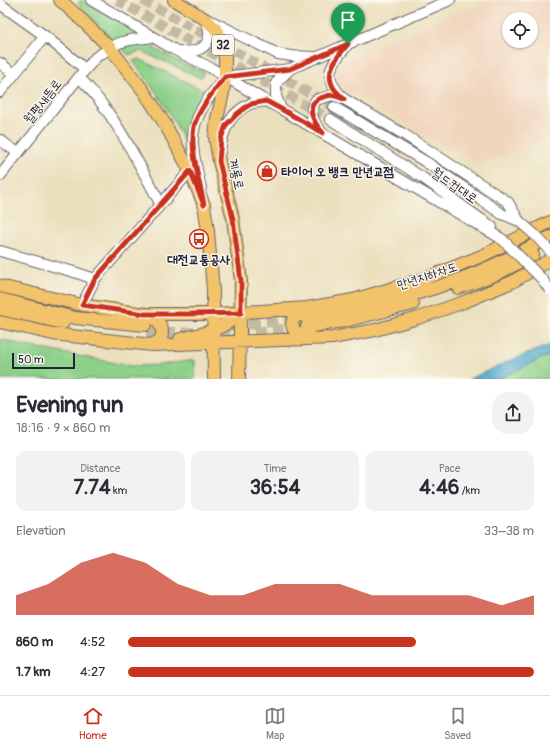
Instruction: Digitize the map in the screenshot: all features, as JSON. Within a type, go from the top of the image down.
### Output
[{"type":"main road","points":[[60,0],[110,48],[144,90],[166,124],[190,171],[204,205],[213,290],[214,379]]},
{"type":"main road","name":"계룡로","points":[[174,0],[215,28],[222,42],[226,57],[223,93],[215,137],[219,161],[233,219],[241,281],[239,379]]},
{"type":"main road","points":[[0,309],[65,323],[145,324],[214,314],[241,313],[306,318],[353,300],[424,279],[484,255],[550,222]]},
{"type":"main road","name":"만년지하차도","points":[[306,318],[354,310],[405,298],[437,288],[474,274],[550,237]]},
{"type":"main road","name":"만년지하차도","points":[[306,318],[349,320],[403,307],[499,273],[550,245]]},
{"type":"main road","points":[[0,322],[53,334],[152,345],[240,343],[332,338],[375,330],[418,318],[512,282],[550,260]]},
{"type":"main road","points":[[0,286],[82,305],[145,324]]},
{"type":"main road","points":[[0,299],[75,318],[145,324],[156,319],[160,323],[162,329],[162,339],[152,345]]},
{"type":"main road","points":[[152,345],[216,330],[241,313]]},
{"type":"main road","points":[[306,318],[298,313],[293,319],[292,325],[297,334],[303,337],[315,339]]},
{"type":"street","points":[[91,0],[173,49],[211,68],[323,133],[502,239]]},
{"type":"street","points":[[204,205],[193,145],[195,122],[206,102],[225,77],[290,69],[450,0]]},
{"type":"street","points":[[0,4],[45,36],[82,73],[127,142],[160,203]]},
{"type":"street","points":[[173,49],[191,52],[202,48],[208,40],[209,35],[206,22]]},
{"type":"street","points":[[206,22],[278,54],[319,57]]},
{"type":"street","points":[[0,92],[45,36]]},
{"type":"street","name":"월평새뜸로","points":[[0,176],[96,57],[110,48],[130,40],[153,37]]},
{"type":"street","points":[[344,99],[333,88],[330,79],[331,68],[348,44]]},
{"type":"street","points":[[0,62],[14,74]]},
{"type":"street","points":[[281,109],[276,96],[276,83],[290,69]]},
{"type":"street","points":[[323,133],[316,126],[311,115],[316,100],[333,95],[344,99],[405,135],[508,202],[519,221]]},
{"type":"street","points":[[219,161],[221,139],[226,125],[237,114],[251,104],[266,101]]},
{"type":"street","name":"월드컵대로","points":[[334,107],[426,162],[502,214],[519,221],[536,235],[550,251]]},
{"type":"street","name":"월드컵대로","points":[[330,119],[429,182],[490,225],[542,279],[550,290]]},
{"type":"street","points":[[0,140],[18,153]]},
{"type":"street","points":[[82,305],[95,279],[160,203],[190,171]]},
{"type":"street","points":[[0,251],[95,279]]},
{"type":"shaded area","points":[[490,0],[550,0],[550,137],[480,165],[344,89],[338,81],[341,66],[350,59],[446,15],[468,10]]},
{"type":"green space","points":[[81,0],[136,31],[136,36],[114,41],[78,4]]},
{"type":"green space","points":[[143,42],[183,64],[204,72],[201,78],[141,51],[128,55],[122,48],[123,45]]},
{"type":"green space","points":[[139,59],[209,93],[194,115],[188,141],[185,144],[168,111],[133,61]]},
{"type":"green space","points":[[0,339],[27,346],[131,366],[159,365],[195,360],[195,379],[0,379]]},
{"type":"green space","points":[[550,356],[550,379],[498,379],[542,358]]},
{"type":"water","points":[[550,345],[550,356],[542,358],[498,379],[469,379],[516,358]]},
{"type":"tunnel","points":[[117,0],[330,119]]},
{"type":"tunnel","points":[[143,0],[334,107]]},
{"type":"tunnel","points":[[230,325],[304,317]]},
{"type":"tunnel","points":[[146,332],[265,332],[304,328]]},
{"type":"place","name":"타이어 오 뱅크 만년교점","points":[[267,171]]},
{"type":"place","name":"대전교통공사","points":[[199,239]]},
{"type":"route","points":[[348,44],[331,68],[330,79],[333,88],[344,99],[333,95],[326,96],[316,100],[312,109],[311,115],[313,120],[316,126],[323,133],[266,101],[251,104],[246,107],[226,125],[221,139],[219,161],[233,219],[241,281],[241,313],[145,314],[82,305],[95,279],[160,203],[190,171],[204,205],[193,145],[195,122],[206,102],[225,77],[290,69],[348,44]]}]
